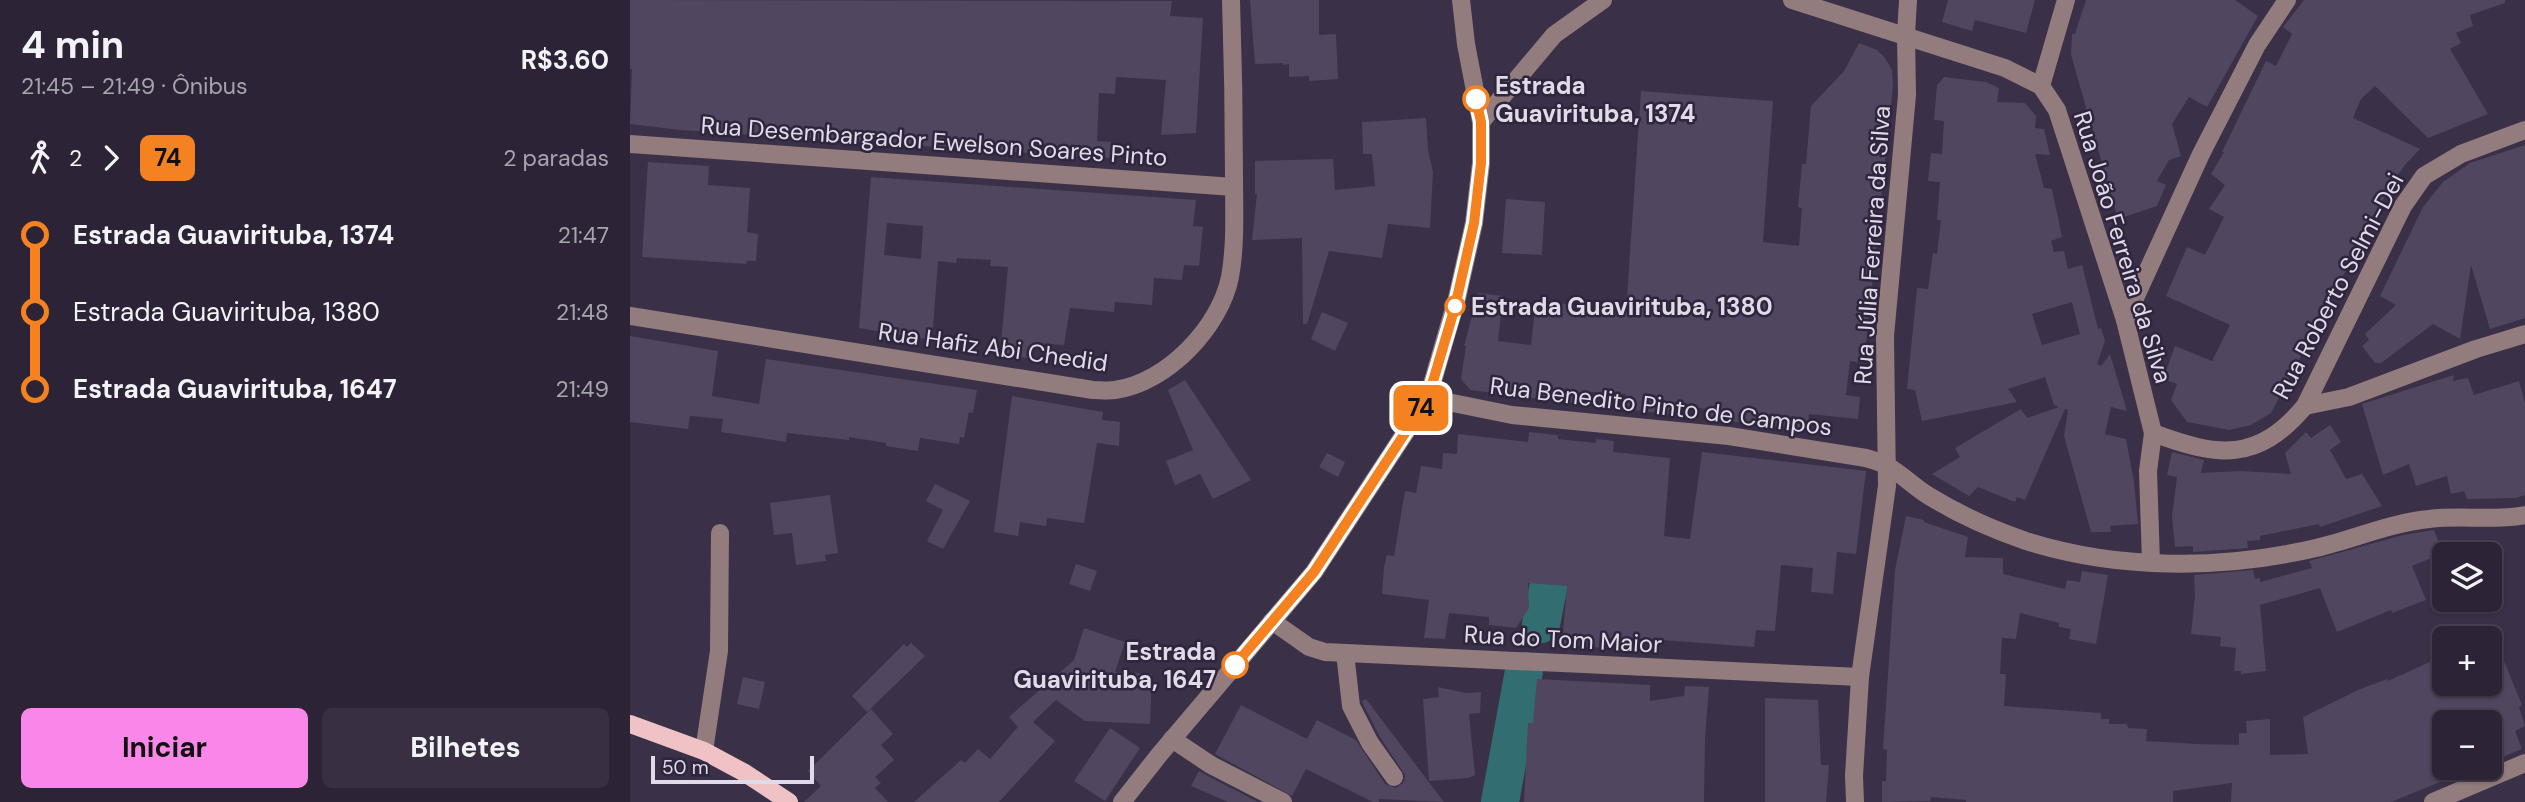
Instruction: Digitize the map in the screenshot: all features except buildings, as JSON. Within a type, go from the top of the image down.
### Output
[{"type":"main road","points":[[630,724],[704,751],[745,773],[789,802]]},
{"type":"street","name":"Rua Hafiz Abi Chedid","points":[[630,316],[1080,388],[1116,390],[1138,383],[1168,367],[1195,345],[1216,314],[1230,278],[1234,243],[1231,0]]},
{"type":"street","points":[[1122,802],[1314,572],[1428,398],[1455,307],[1474,223],[1481,163],[1481,122],[1466,44],[1461,0]]},
{"type":"street","points":[[1481,122],[1554,35],[1603,0]]},
{"type":"street","points":[[1792,0],[2005,68],[2041,86],[2066,0]]},
{"type":"street","name":"Rua Júlia Ferreira da Silva","points":[[1856,802],[1854,776],[1860,677],[1882,524],[1887,465],[1885,336],[1908,95],[1908,0]]},
{"type":"street","points":[[2125,320],[2201,154],[2257,45],[2287,0]]},
{"type":"street","name":"Rua João Ferreira da Silva","points":[[2041,86],[2057,110],[2125,320],[2153,433],[2148,471],[2151,562]]},
{"type":"street","name":"Rua Roberto Selmi-Dei","points":[[2153,433],[2185,445],[2214,451],[2241,450],[2265,441],[2290,423],[2305,406],[2403,206],[2424,176],[2461,154],[2525,130]]},
{"type":"street","name":"Rua Desembargador Ewelson Soares Pinto","points":[[630,144],[1234,187]]},
{"type":"street","points":[[2305,406],[2349,397],[2476,349],[2525,334]]},
{"type":"street","name":"Rua Benedito Pinto de Campos","points":[[1428,398],[1512,415],[1729,436],[1819,449],[1867,458],[1887,465]]},
{"type":"street","points":[[1887,465],[1939,502],[2025,540],[2081,555],[2151,562],[2201,563],[2253,559],[2316,548],[2389,527],[2429,519],[2525,515]]},
{"type":"street","points":[[704,751],[719,651],[720,533]]},
{"type":"street","name":"Rua do Tom Maior","points":[[1272,621],[1309,647],[1325,652],[1860,677]]},
{"type":"street","points":[[1345,653],[1351,706],[1370,743],[1394,777]]},
{"type":"street","points":[[1172,739],[1211,765],[1283,802]]},
{"type":"street","points":[[2433,802],[2525,763]]},
{"type":"waterway","points":[[1541,624],[1559,534]]},
{"type":"waterway","points":[[1500,802],[1524,671]]},
{"type":"bus line","name":"74","points":[[1235,665],[1314,572],[1428,398],[1455,307],[1474,223],[1481,163],[1481,122],[1476,99]]},
{"type":"place","name":"Estrada Guavirituba, 1374","points":[[1476,99]]},
{"type":"place","name":"Estrada Guavirituba, 1380","points":[[1455,306]]},
{"type":"place","name":"Estrada Guavirituba, 1647","points":[[1235,665]]}]
